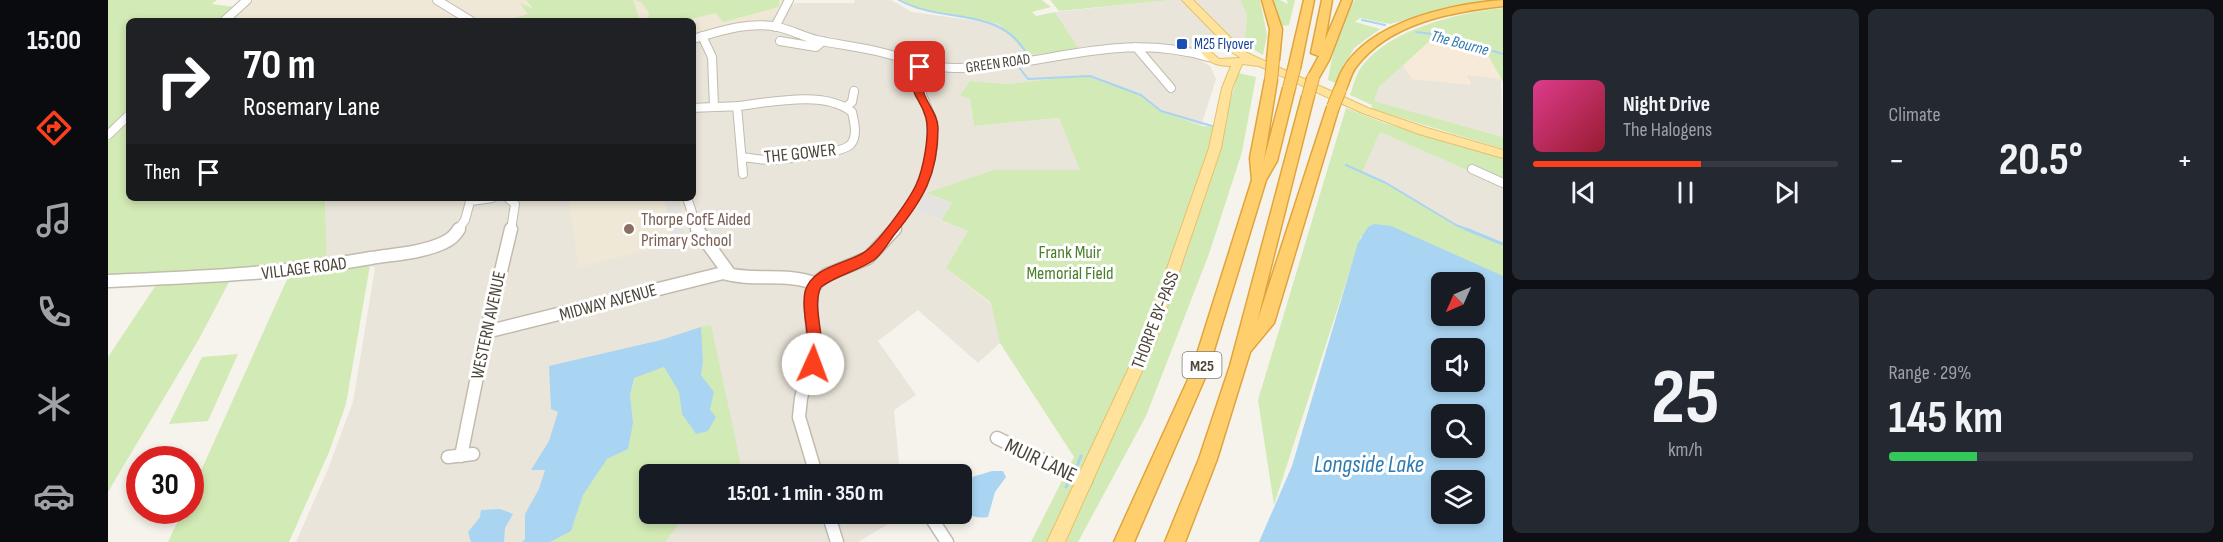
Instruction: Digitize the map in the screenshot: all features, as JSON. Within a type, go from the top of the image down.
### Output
[{"type":"highway","points":[[1259,180],[1257,158],[1271,80],[1267,62],[1276,29],[1267,0]]},
{"type":"highway","name":"M25","points":[[1124,542],[1199,373],[1259,180],[1270,161],[1309,0]]},
{"type":"highway","name":"M25","points":[[1175,542],[1208,459],[1242,349],[1313,78],[1327,0]]},
{"type":"highway","points":[[1313,78],[1322,65],[1337,16],[1347,0]]},
{"type":"highway","points":[[1242,349],[1266,323],[1333,107],[1349,68],[1390,34],[1426,18],[1450,11],[1503,3]]},
{"type":"main road","points":[[1187,0],[1212,22],[1238,57]]},
{"type":"main road","points":[[1209,50],[1218,32]]},
{"type":"main road","points":[[1209,50],[1267,62],[1364,110],[1423,131],[1503,154]]},
{"type":"main road","points":[[1209,50],[1219,63],[1238,57]]},
{"type":"main road","name":"THORPE BY-PASS","points":[[1056,542],[1149,340],[1215,148],[1227,88],[1238,57]]},
{"type":"main road","name":"THORPE BY-PASS","points":[[1219,63],[1227,77],[1227,88]]},
{"type":"street","points":[[227,18],[247,0]]},
{"type":"street","points":[[437,0],[466,18]]},
{"type":"street","points":[[714,106],[712,57],[698,38],[734,28],[775,27],[789,0]]},
{"type":"street","name":"GREEN ROAD","points":[[775,27],[823,41],[878,51],[944,68],[968,68],[1136,47],[1167,46],[1209,50]]},
{"type":"street","points":[[780,41],[816,47],[823,41]]},
{"type":"street","points":[[1136,47],[1171,88]]},
{"type":"street","points":[[812,464],[804,442],[799,414],[802,392],[813,364],[815,343],[812,292],[816,284],[828,274],[870,256],[914,202],[928,166],[933,127],[917,84],[922,63]]},
{"type":"street","points":[[696,108],[737,106],[791,99],[846,107],[852,102],[854,91]]},
{"type":"street","name":"THE GOWER","points":[[737,106],[744,174]]},
{"type":"street","name":"THE GOWER","points":[[742,157],[769,160],[825,154],[846,148],[852,143],[855,128],[852,112],[846,107]]},
{"type":"street","points":[[108,135],[126,118]]},
{"type":"street","points":[[1472,169],[1503,183]]},
{"type":"street","name":"VILLAGE ROAD","points":[[108,281],[251,274],[350,262],[425,249],[444,243],[458,232],[467,215],[470,201]]},
{"type":"street","name":"WESTERN AVENUE","points":[[460,456],[514,212],[515,204],[512,201]]},
{"type":"street","points":[[688,201],[695,226],[729,273]]},
{"type":"street","name":"MIDWAY AVENUE","points":[[486,332],[712,274],[729,273],[741,278],[802,278],[816,284]]},
{"type":"street","name":"MUIR LANE","points":[[997,438],[1086,481]]},
{"type":"street","points":[[831,524],[837,542]]},
{"type":"street","points":[[935,524],[947,542]]},
{"type":"shaded area","points":[[250,0],[789,0],[787,8],[769,17],[696,35],[696,18],[638,18],[636,16],[629,18],[232,18]]},
{"type":"shaded area","points":[[855,0],[891,0],[912,12],[999,24],[1078,49],[1055,12],[1172,0],[1240,0],[1247,15],[1244,44],[1229,38],[1200,38],[1191,44],[1195,57],[1210,66],[1216,79],[1201,126],[1159,111],[1083,75],[1008,84],[970,81],[961,95],[970,99],[974,126],[1059,118],[1081,170],[993,170],[926,193],[915,210],[968,231],[946,268],[1007,317],[1000,343],[978,363],[918,310],[878,341],[916,395],[894,410],[899,464],[639,464],[639,524],[888,524],[858,542],[296,542],[328,469],[353,402],[375,268],[370,265],[322,271],[327,259],[325,201],[696,201],[696,35],[769,17],[796,3],[854,3]]},
{"type":"shaded area","points":[[1433,38],[1486,50],[1501,79],[1466,75],[1471,85],[1412,79],[1403,65]]},
{"type":"shaded area","points":[[1403,65],[1412,79],[1471,84],[1466,74],[1501,79],[1503,137],[1374,101],[1379,87]]},
{"type":"shaded area","points":[[1380,132],[1503,186],[1503,244],[1456,225],[1386,183],[1361,172]]},
{"type":"shaded area","points":[[926,193],[952,203],[941,220],[915,210]]},
{"type":"shaded area","name":"Thorpe CofE Aided Primary School","points":[[568,201],[682,201],[688,240],[579,267]]},
{"type":"shaded area","points":[[679,201],[685,236],[672,239],[665,202]]},
{"type":"green space","points":[[108,0],[217,0],[212,4],[235,7],[223,18],[126,18],[126,111],[108,129]]},
{"type":"green space","points":[[526,0],[633,0],[639,18],[514,18],[528,14],[520,3],[534,9]]},
{"type":"green space","points":[[635,0],[779,0],[779,7],[723,22],[716,13],[695,18],[648,18],[649,13],[642,3]]},
{"type":"green space","points":[[902,0],[1042,0],[1051,7],[1032,12],[1036,16],[1055,12],[1079,49],[1028,55],[999,24],[914,8]]},
{"type":"green space","points":[[1050,0],[1172,0],[1059,11]]},
{"type":"green space","points":[[1240,0],[1260,0],[1267,35],[1263,55],[1244,44],[1247,15]]},
{"type":"green space","points":[[1273,0],[1280,0],[1288,4],[1287,0],[1295,0],[1289,25],[1281,26]]},
{"type":"green space","points":[[1355,0],[1501,0],[1453,7],[1390,24],[1360,18],[1355,22],[1380,29],[1354,48],[1336,83],[1328,80],[1334,49],[1344,18]]},
{"type":"green space","points":[[1503,8],[1503,82],[1485,50],[1433,38],[1379,87],[1374,101],[1503,137],[1503,149],[1372,109],[1372,105],[1350,95],[1360,69],[1387,43],[1425,25],[1465,14]]},
{"type":"green space","name":"Frank Muir Memorial Field","points":[[1238,73],[1256,77],[1242,152],[1209,254],[1146,416],[1078,542],[1031,542],[1074,457],[1000,343],[991,303],[946,268],[968,231],[941,220],[952,203],[926,193],[993,170],[1080,170],[1059,118],[974,126],[970,99],[960,95],[970,81],[1008,84],[1083,75],[1141,95],[1161,111],[1201,126],[1223,127]]},
{"type":"green space","points":[[1346,108],[1384,123],[1503,158],[1503,186],[1380,132],[1362,172],[1386,183],[1456,225],[1503,244],[1503,276],[1361,236],[1274,505],[1258,400]]},
{"type":"green space","points":[[126,124],[126,201],[325,201],[327,259],[242,268],[108,274],[108,141]]},
{"type":"green space","points":[[370,265],[346,404],[329,452],[289,542],[168,542],[176,524],[204,524],[204,464],[289,275]]},
{"type":"green space","points":[[229,282],[199,339],[135,446],[126,446],[126,462],[108,492],[108,357],[156,285]]},
{"type":"green space","points":[[711,325],[740,464],[639,464],[639,524],[679,524],[665,542],[550,542],[571,531],[583,495],[607,459],[628,449],[633,423],[630,395],[634,378],[664,367],[679,392],[682,414],[696,434],[710,410],[714,392],[701,375],[703,362],[701,327]]},
{"type":"green space","points":[[238,354],[208,421],[169,424],[202,357]]},
{"type":"water","name":"Longside Lake","points":[[1374,224],[1391,226],[1503,276],[1503,542],[1259,542],[1292,466],[1358,243],[1368,227]]},
{"type":"water","points":[[701,327],[703,362],[701,375],[714,392],[710,410],[716,417],[708,431],[696,434],[682,414],[679,392],[664,367],[634,378],[630,395],[633,423],[628,449],[607,459],[583,495],[571,531],[550,542],[522,542],[525,539],[525,514],[539,489],[545,470],[531,470],[549,441],[558,412],[551,409],[549,366],[661,340]]},
{"type":"water","points":[[992,471],[1003,471],[1006,477],[995,492],[988,517],[972,516],[972,477]]},
{"type":"water","points":[[500,509],[513,514],[505,528],[504,542],[471,542],[468,532],[480,517],[481,510]]},
{"type":"waterway","points":[[899,0],[933,12],[984,21],[1000,27],[1025,51]]},
{"type":"waterway","name":"The Bourne","points":[[1362,20],[1385,25]]},
{"type":"waterway","name":"The Bourne","points":[[1416,32],[1440,35],[1503,54]]},
{"type":"waterway","points":[[1018,66],[1028,79],[1090,76],[1141,95],[1161,111],[1212,126]]},
{"type":"waterway","points":[[1346,165],[1386,183],[1456,225],[1469,230]]},
{"type":"waterway","points":[[1466,229],[1503,244]]},
{"type":"waterway","points":[[1075,471],[1081,456]]},
{"type":"waterway","points":[[1066,487],[1071,478]]},
{"type":"place","name":"M25 Flyover","points":[[1182,44]]},
{"type":"place","name":"Thorpe CofE Aided Primary School","points":[[629,229]]},
{"type":"route","points":[[813,364],[815,343],[811,301],[816,284],[828,274],[870,256],[914,202],[923,183],[928,166],[933,127],[928,109],[918,91],[920,67]]}]
